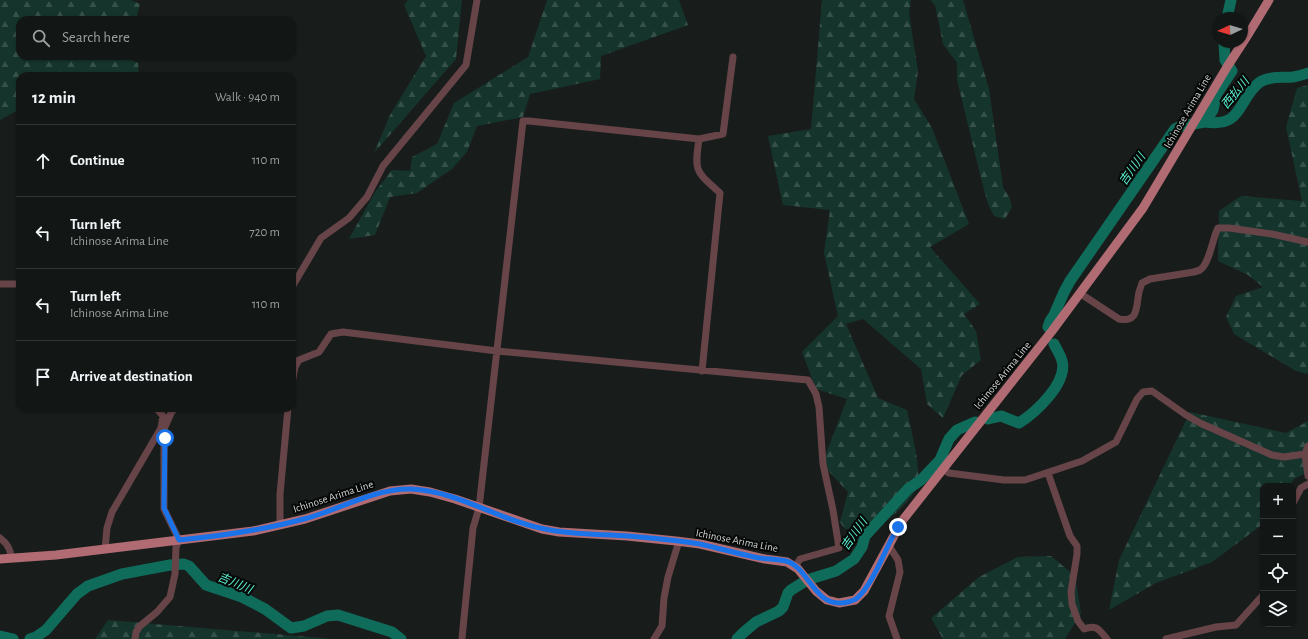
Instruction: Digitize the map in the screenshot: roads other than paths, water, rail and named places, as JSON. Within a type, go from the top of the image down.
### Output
[{"type":"main road","name":"Ichinose Arima Line","points":[[0,559],[177,544],[280,525],[326,513],[370,496],[390,491],[411,489],[430,492],[542,529],[559,532],[679,541],[765,559],[787,562],[796,568],[816,591],[827,600],[839,603],[855,600],[864,591],[902,521],[1081,294],[1143,208],[1269,0]]},
{"type":"street","points":[[296,280],[321,238],[349,218],[367,197],[384,166],[466,65],[477,0]]},
{"type":"street","points":[[462,638],[473,528],[479,508],[523,121],[699,139],[723,134],[733,57]]},
{"type":"street","points":[[699,139],[696,158],[697,170],[700,175],[720,193],[702,370]]},
{"type":"street","points":[[1081,294],[1119,320],[1125,321],[1135,314],[1142,283],[1150,279],[1200,270],[1206,263],[1218,228],[1229,228],[1272,234],[1308,242]]},
{"type":"street","points":[[0,284],[16,284]]},
{"type":"street","points":[[296,367],[299,360],[319,352],[331,334],[343,332],[497,351],[808,380],[816,394],[819,407],[823,464],[833,510],[839,548],[800,559],[796,568]]},
{"type":"street","points":[[943,469],[950,473],[1004,480],[1025,480],[1048,474],[1082,461],[1116,442],[1137,399],[1143,392],[1152,391],[1200,423],[1272,455],[1284,457],[1307,453]]},
{"type":"street","points":[[135,639],[136,632],[140,626],[168,601],[175,574],[177,544],[164,508],[163,416],[160,412]]},
{"type":"street","points":[[105,549],[107,528],[112,512],[172,412]]},
{"type":"street","points":[[280,525],[280,494],[288,412]]},
{"type":"street","points":[[1308,446],[1308,476]]},
{"type":"street","points":[[1048,474],[1070,536],[1077,546],[1071,592],[1072,604],[1078,621],[1084,629],[1093,627],[1097,628],[1107,639]]},
{"type":"street","points":[[1296,497],[1301,488],[1308,484]]},
{"type":"street","points":[[0,538],[11,551],[10,558]]},
{"type":"street","points":[[654,639],[662,626],[664,598],[668,577],[679,541]]},
{"type":"street","points":[[888,546],[898,560],[900,572],[889,616],[897,639]]},
{"type":"street","points":[[1166,639],[1216,627],[1236,625],[1260,598]]},
{"type":"waterway","name":"吉川川","points":[[1228,12],[1231,0]]},
{"type":"waterway","name":"吉川川","points":[[1048,327],[1070,281],[1175,129],[1181,126],[1205,122],[1213,110],[1216,95],[1232,71],[1225,60],[1224,48]]},
{"type":"waterway","name":"西払川","points":[[1205,122],[1218,123],[1227,121],[1238,111],[1253,89],[1264,80],[1293,77],[1308,73]]},
{"type":"waterway","name":"吉川川","points":[[988,419],[1001,416],[1019,423],[1041,405],[1049,396],[1060,379],[1063,370],[1060,355],[1054,344]]},
{"type":"waterway","name":"吉川川","points":[[737,639],[756,622],[779,611],[783,607],[788,593],[791,590],[807,580],[836,571],[854,559],[862,547],[865,536],[908,489],[921,480],[940,460],[949,439],[957,430],[975,422]]},
{"type":"waterway","name":"吉川川","points":[[30,639],[46,630],[77,594],[88,586],[122,574],[170,565],[184,564],[189,566],[206,585],[242,597],[265,609],[291,628],[304,626],[327,616],[338,615],[392,632],[401,639]]},
{"type":"waterway","name":"吉川川","points":[[0,636],[13,639]]}]
